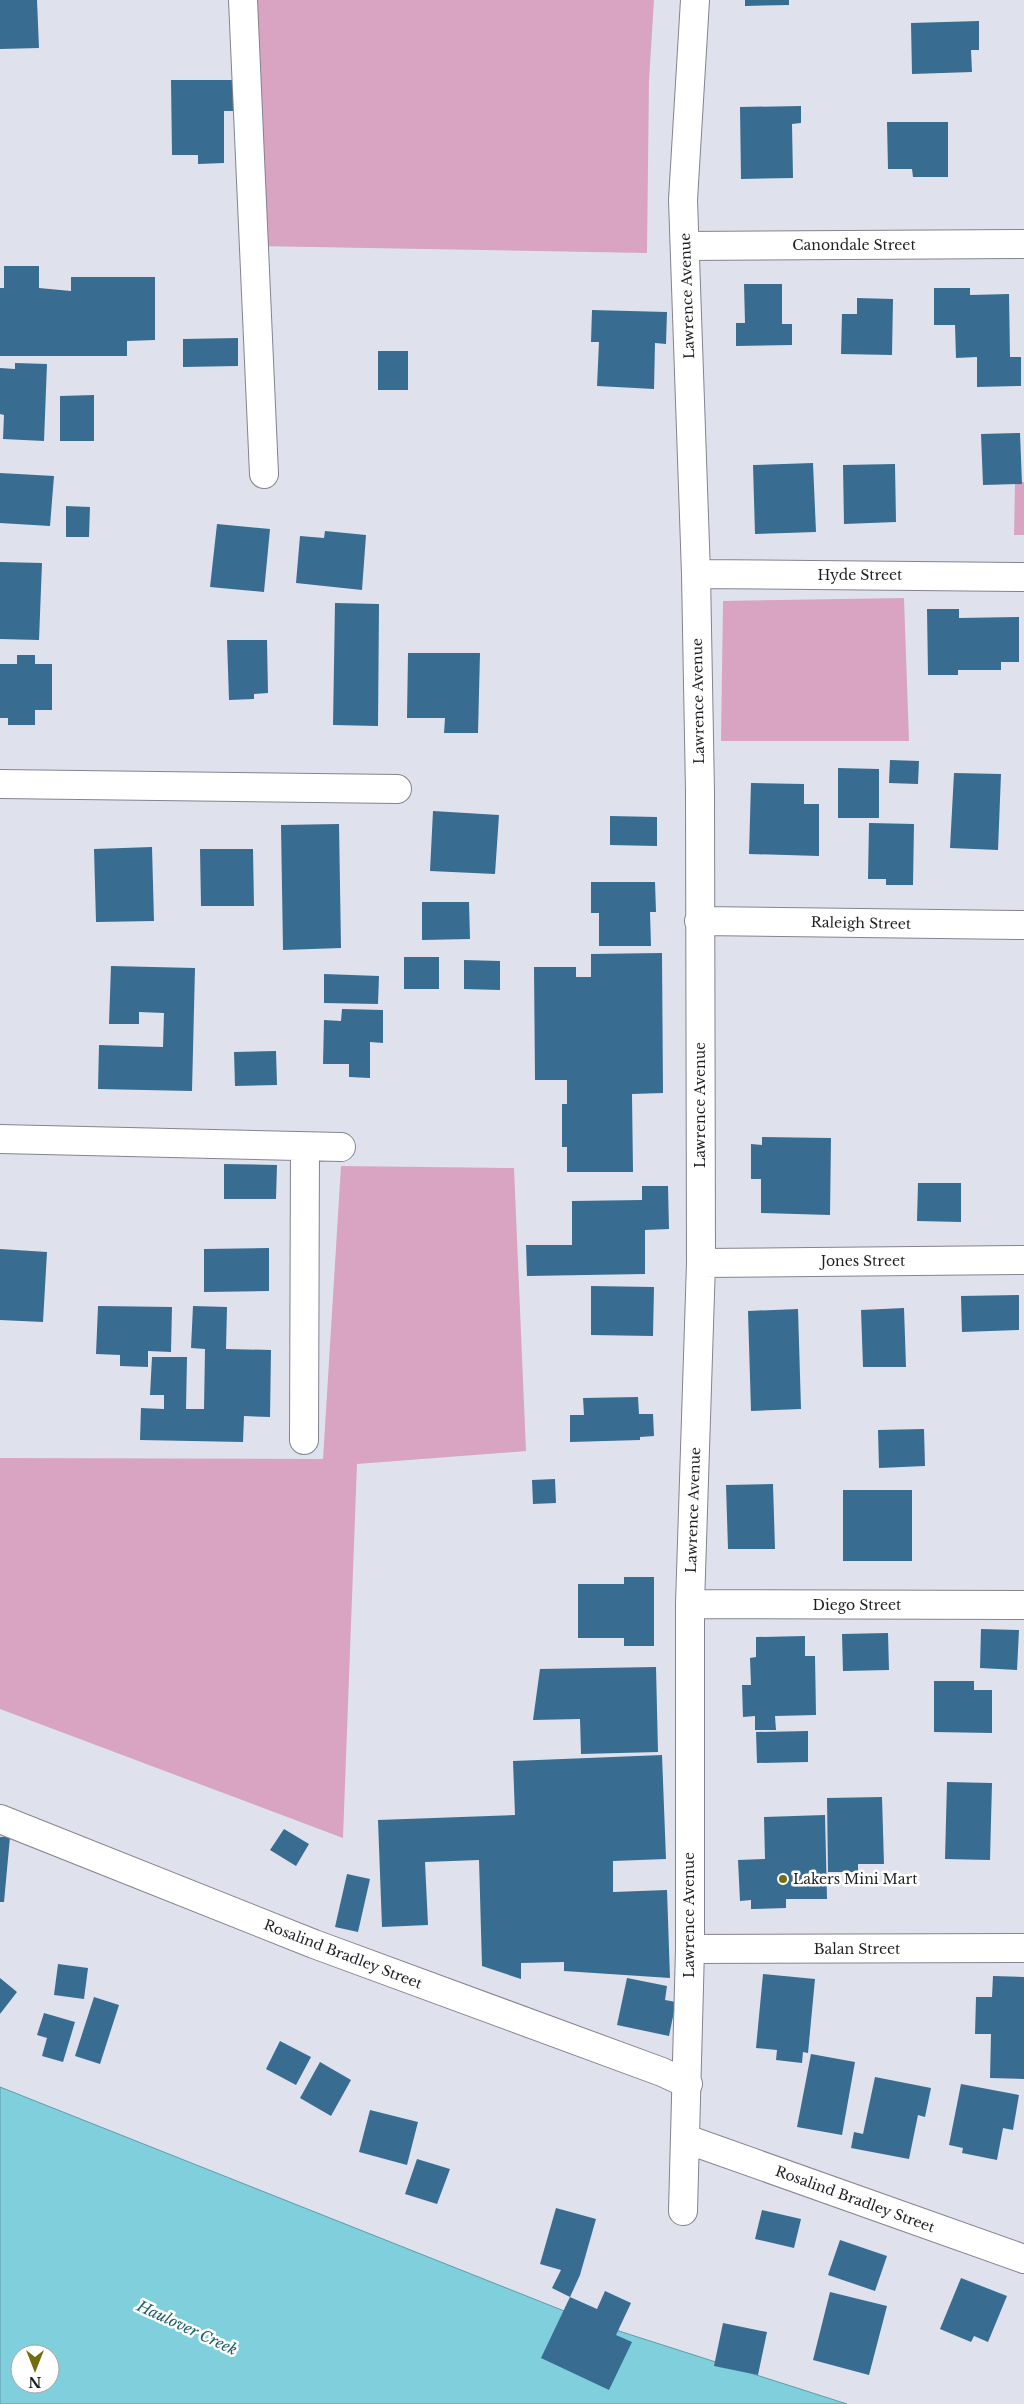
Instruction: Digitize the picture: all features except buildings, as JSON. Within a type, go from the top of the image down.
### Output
[{"type":"street","points":[[243,0],[264,474]]},
{"type":"street","name":"Lawrence Avenue","points":[[683,2211],[688,2084],[690,1949],[690,1604],[701,1262],[700,792],[696,574],[683,200],[696,0]]},
{"type":"street","name":"Canondale Street","points":[[685,246],[1024,244]]},
{"type":"street","name":"Hyde Street","points":[[696,574],[1024,577]]},
{"type":"street","points":[[0,784],[397,789]]},
{"type":"street","name":"Raleigh Street","points":[[699,921],[1024,925]]},
{"type":"street","points":[[0,1138],[341,1147]]},
{"type":"street","points":[[304,1440],[305,1147]]},
{"type":"street","name":"Jones Street","points":[[701,1262],[1024,1260]]},
{"type":"street","name":"Diego Street","points":[[690,1604],[1024,1606]]},
{"type":"street","name":"Rosalind Bradley Street","points":[[0,1819],[314,1944],[662,2072],[688,2084]]},
{"type":"street","name":"Balan Street","points":[[690,1949],[1024,1948]]},
{"type":"street","name":"Rosalind Bradley Street","points":[[686,2139],[1024,2259]]},
{"type":"shaded area","points":[[254,0],[654,0],[649,81],[647,253],[252,246]]},
{"type":"shaded area","points":[[1015,482],[1024,482],[1024,535],[1014,535]]},
{"type":"shaded area","points":[[904,598],[909,741],[721,741],[723,601]]},
{"type":"shaded area","points":[[341,1166],[514,1168],[526,1451],[357,1464],[343,1838],[0,1709],[0,1458],[323,1459]]},
{"type":"water","name":"Haulover Creek","points":[[0,2087],[597,2324],[847,2404],[0,2404]]},
{"type":"place","name":"Lakers Mini Mart","points":[[783,1879]]}]
